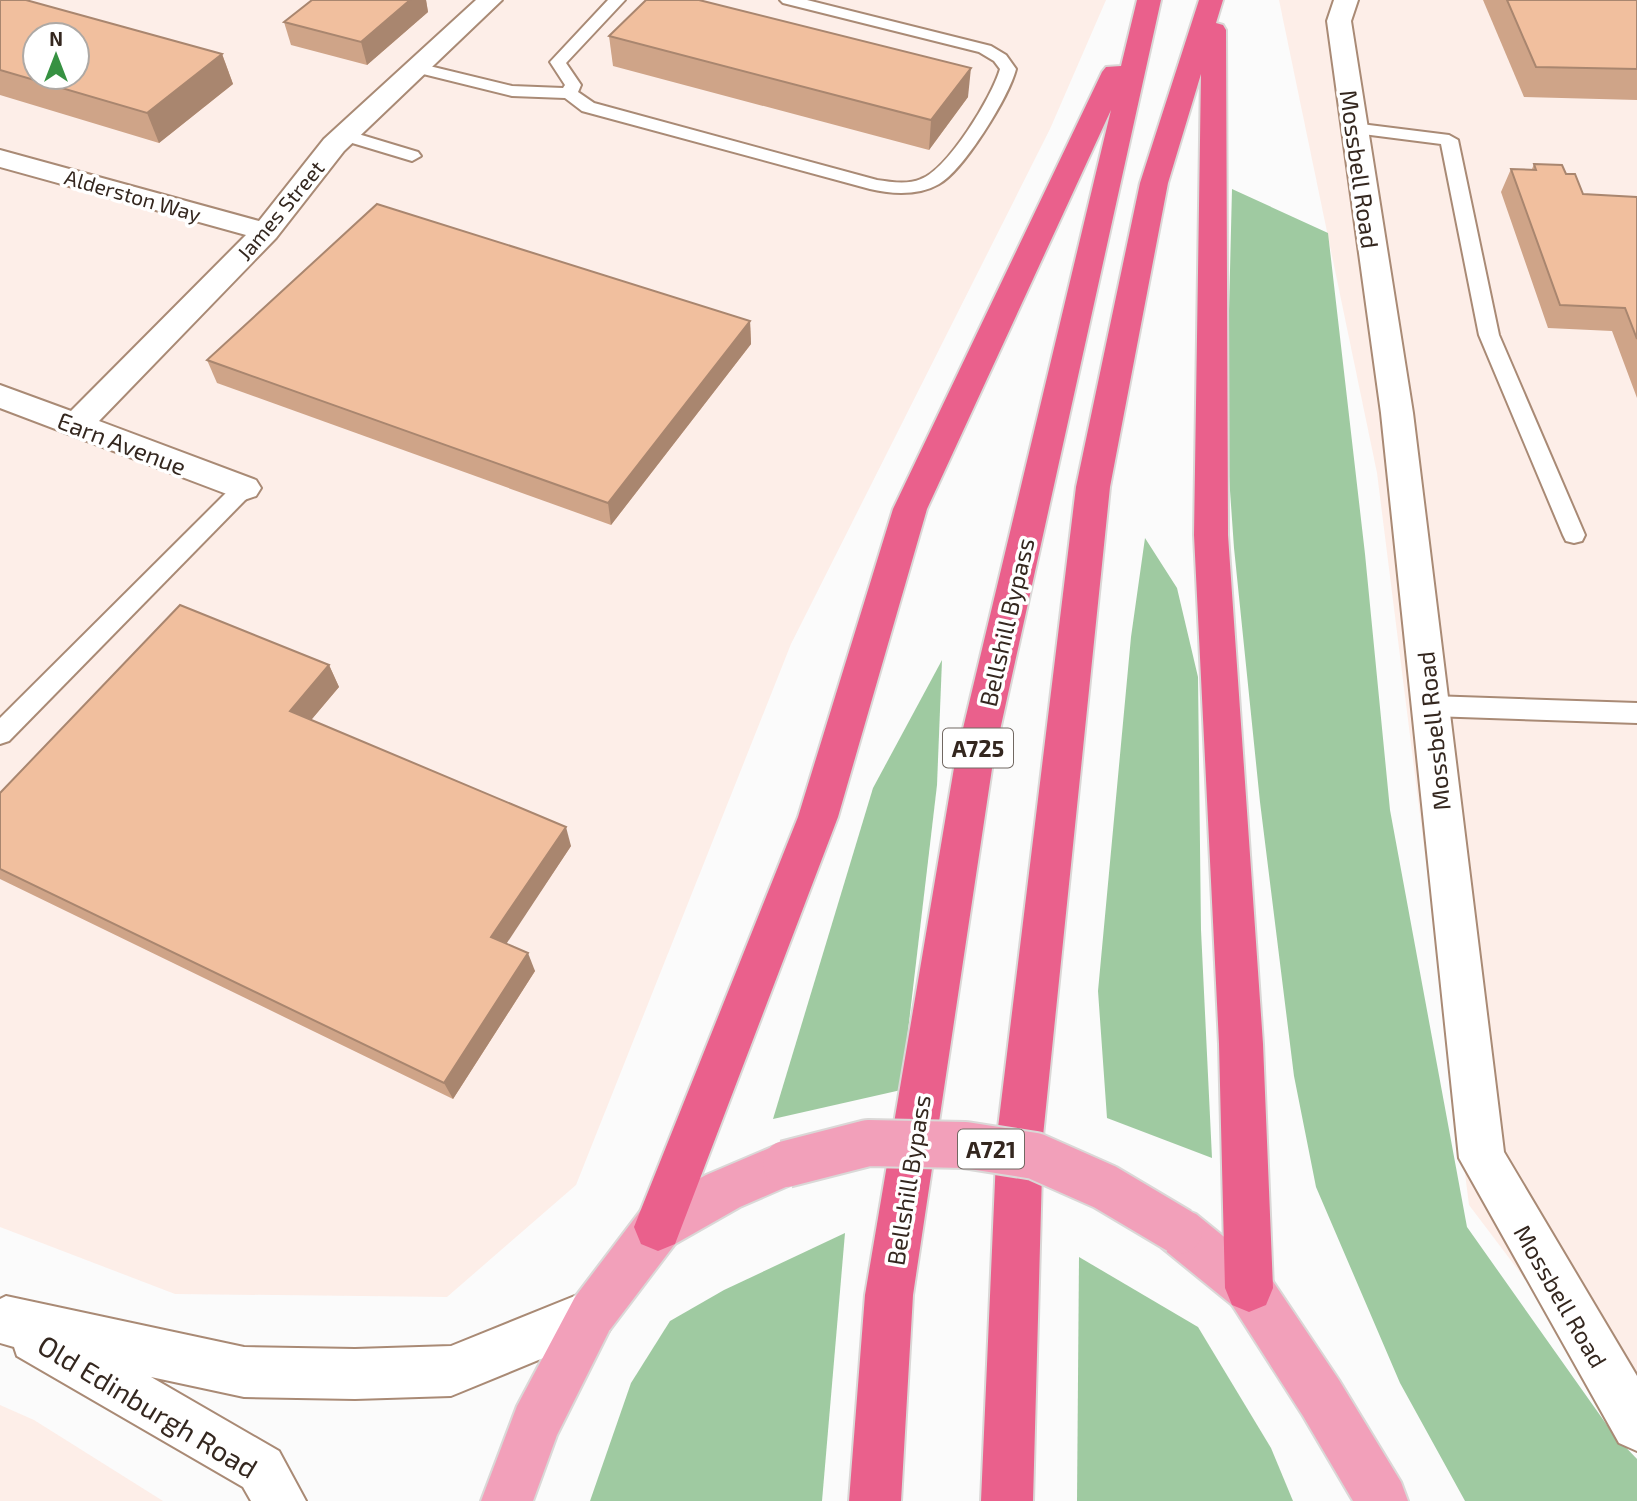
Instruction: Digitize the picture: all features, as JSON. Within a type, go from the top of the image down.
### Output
[{"type":"highway","points":[[1212,0],[1211,535],[1241,1044],[1249,1288]]},
{"type":"highway","points":[[1007,1501],[1020,1136],[1093,486],[1154,183],[1212,0]]},
{"type":"highway","name":"A725","points":[[657,1227],[818,817],[909,509],[1148,3]]},
{"type":"highway","name":"Bellshill Bypass","points":[[875,1501],[889,1295],[974,762],[1148,3]]},
{"type":"main road","name":"A721","points":[[507,1501],[535,1424],[592,1314],[657,1227],[723,1191],[786,1164],[867,1143],[965,1145],[1035,1156],[1105,1186],[1179,1231],[1249,1288],[1321,1398],[1382,1501]]},
{"type":"street","name":"Mossbell Road","points":[[1346,0],[1339,21],[1397,413],[1482,1158],[1637,1425]]},
{"type":"street","name":"James Street","points":[[75,426],[266,232],[345,135],[417,68],[481,2]]},
{"type":"street","name":"Alderston Way","points":[[0,158],[266,232]]},
{"type":"street","name":"Earn Avenue","points":[[0,396],[244,488]]},
{"type":"street","name":"Old Edinburgh Road","points":[[3,1320],[244,1372],[355,1374],[451,1371],[592,1314]]},
{"type":"street","name":"Old Edinburgh Road","points":[[3,1320],[261,1469],[280,1501]]},
{"type":"lane","points":[[569,93],[573,85],[558,62],[617,0]]},
{"type":"lane","points":[[417,68],[519,93],[548,96],[569,93],[588,107],[618,116],[876,185],[900,188],[931,183],[941,175],[993,106],[1006,82],[1008,69],[1000,58],[985,49],[789,0]]},
{"type":"lane","points":[[1353,128],[1449,140],[1489,335],[1574,535]]},
{"type":"lane","points":[[345,135],[412,156]]},
{"type":"lane","points":[[0,734],[244,488]]},
{"type":"lane","points":[[1431,706],[1637,713]]},
{"type":"shaded area","points":[[0,0],[1106,0],[1050,129],[791,644],[576,1185],[447,1297],[175,1294],[0,1227]]},
{"type":"shaded area","points":[[1279,0],[1637,0],[1637,1427],[1469,1205],[1377,473]]},
{"type":"shaded area","points":[[0,1405],[34,1420],[163,1501],[0,1501]]},
{"type":"green space","points":[[1232,189],[1328,233],[1365,554],[1390,810],[1467,1227],[1614,1435],[1637,1459],[1637,1501],[1465,1501],[1400,1383],[1316,1187],[1294,1076],[1260,802],[1234,548],[1226,433]]},
{"type":"green space","points":[[1145,538],[1177,588],[1198,677],[1201,930],[1212,1158],[1107,1118],[1098,991],[1131,637]]},
{"type":"green space","points":[[942,660],[937,785],[901,1090],[773,1119],[873,788]]},
{"type":"green space","points":[[845,1233],[822,1501],[590,1501],[631,1383],[670,1321],[724,1290]]},
{"type":"green space","points":[[1079,1257],[1198,1327],[1271,1448],[1293,1501],[1077,1501]]},
{"type":"building","points":[[0,0],[26,0],[222,54],[147,113],[72,91],[91,91],[91,21],[21,21],[21,76],[0,70]]},
{"type":"building","points":[[312,0],[410,0],[361,42],[284,22]]},
{"type":"building","points":[[646,0],[699,0],[971,68],[931,120],[609,36]]},
{"type":"building","points":[[1507,0],[1637,0],[1637,69],[1536,67]]},
{"type":"building","points":[[1534,164],[1562,165],[1566,174],[1575,174],[1583,194],[1637,197],[1637,339],[1625,308],[1560,305],[1511,169],[1536,170]]},
{"type":"building","points":[[377,204],[750,321],[608,503],[207,360]]},
{"type":"building","points":[[180,605],[329,665],[290,711],[566,827],[491,937],[528,953],[444,1083],[0,869],[0,793]]}]
